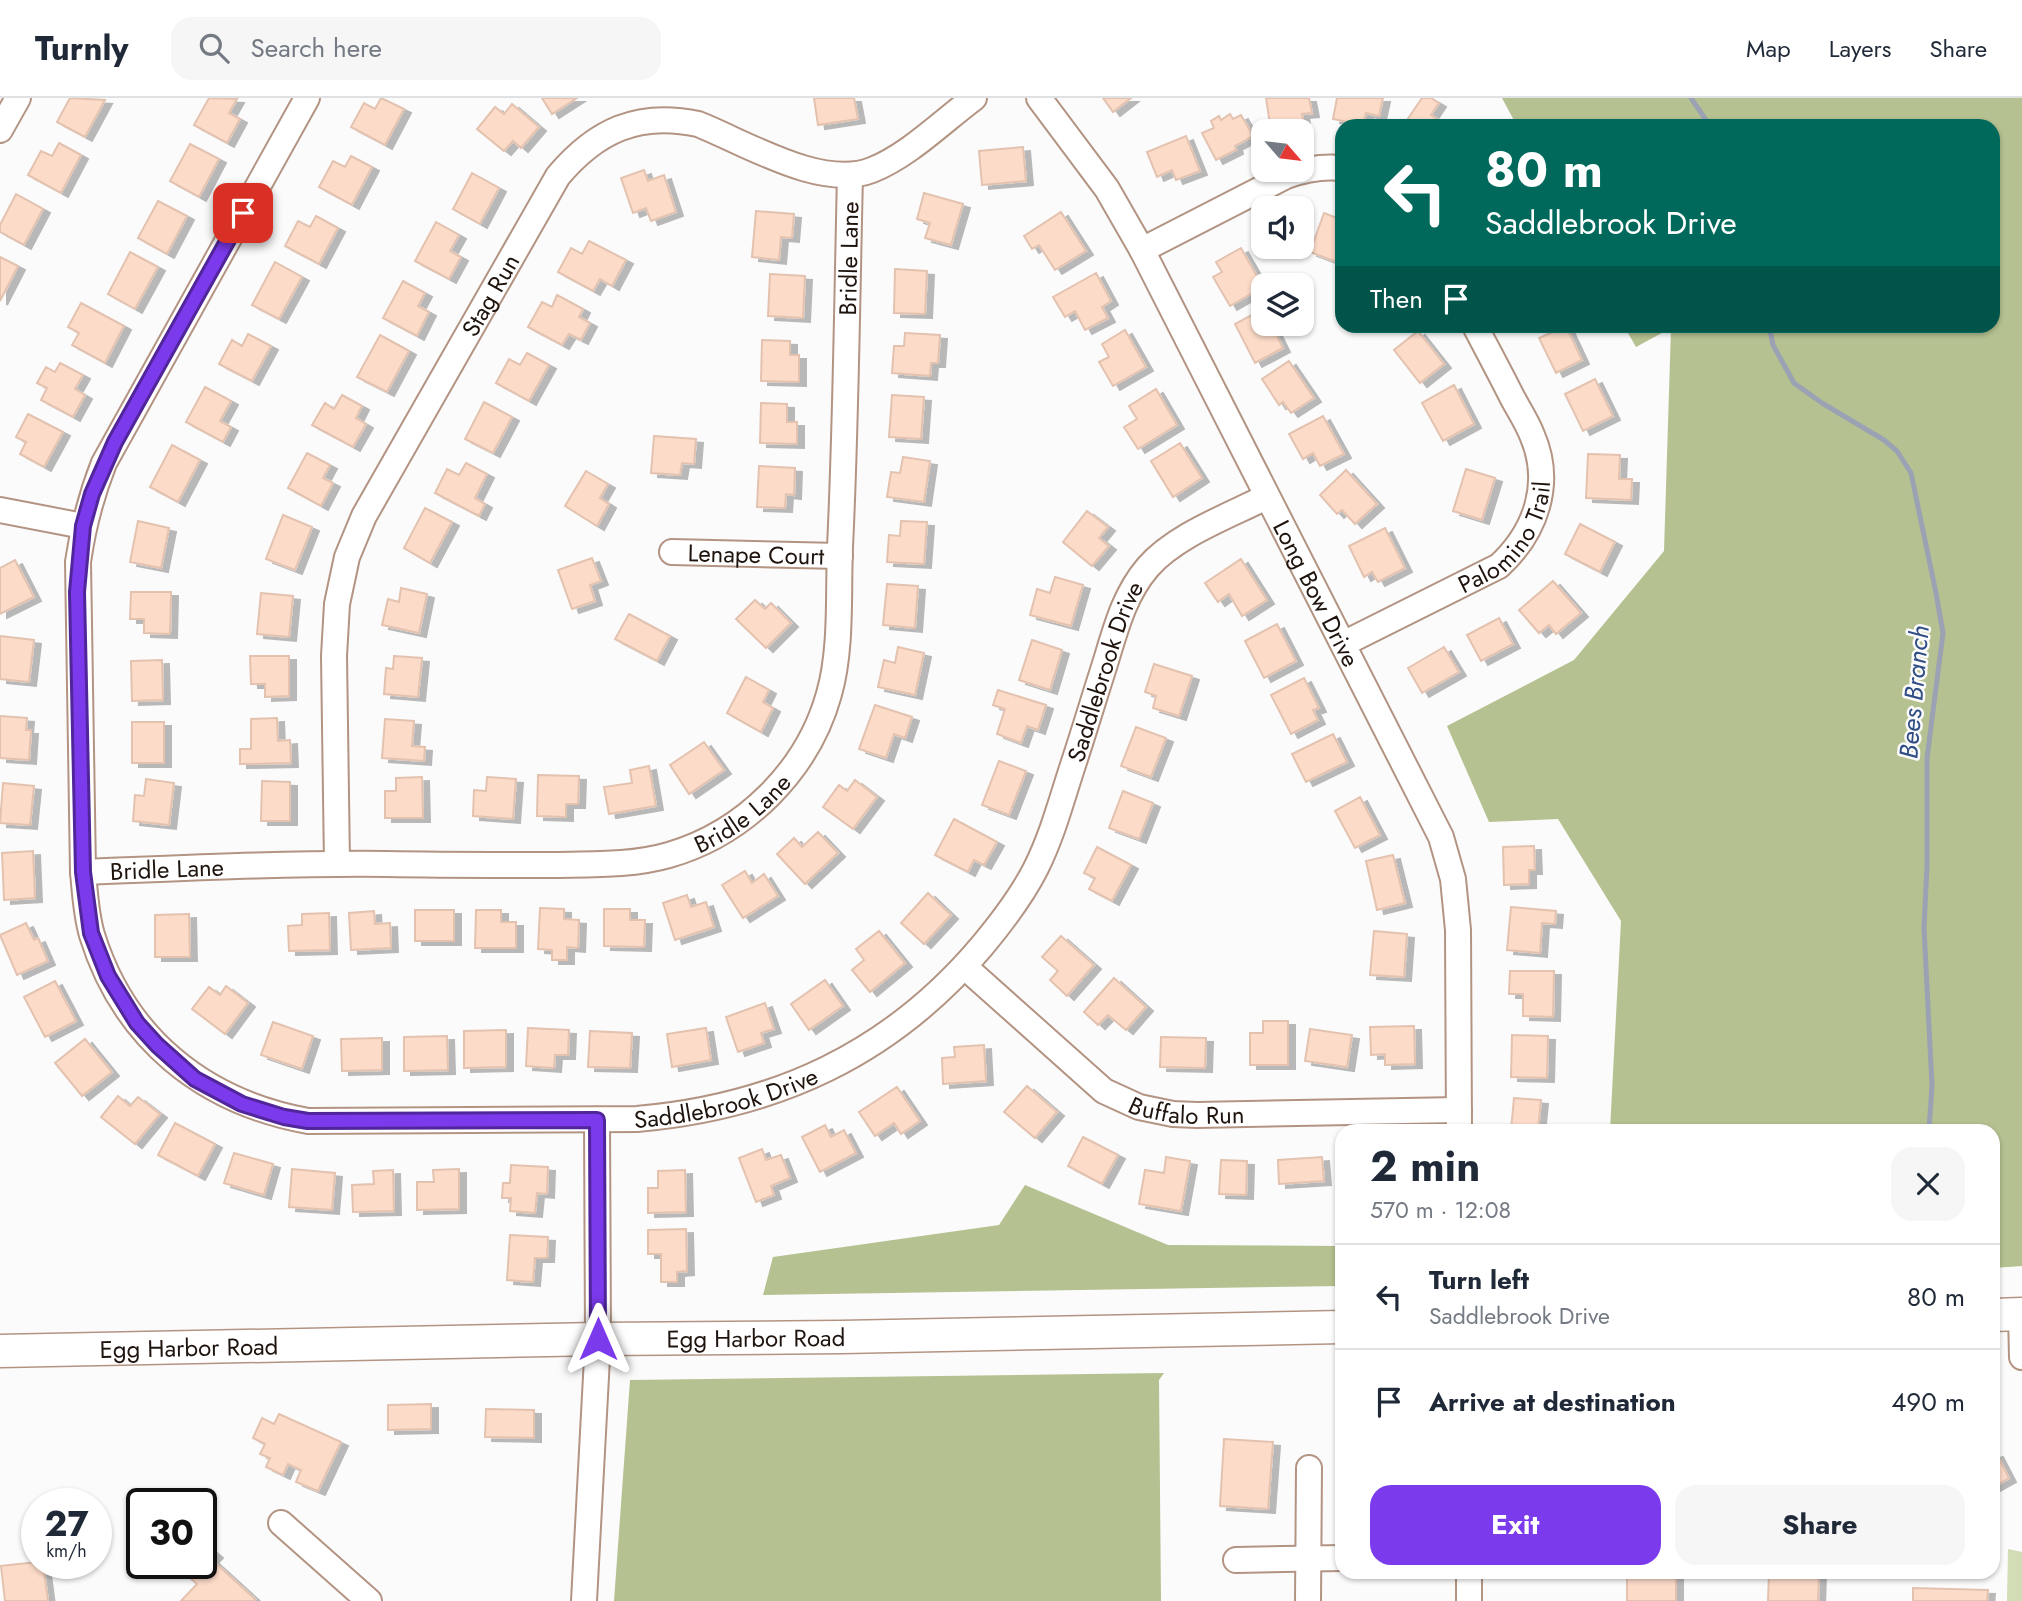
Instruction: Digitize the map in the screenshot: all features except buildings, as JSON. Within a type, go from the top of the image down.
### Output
[{"type":"main road","name":"Egg Harbor Road","points":[[0,1351],[1335,1327]]},
{"type":"street","points":[[0,130],[18,98]]},
{"type":"street","name":"Saddlebrook Drive","points":[[307,98],[115,442],[92,494],[83,526],[77,592],[83,872],[86,906],[95,943],[108,976],[137,1023],[157,1045],[195,1079],[242,1104],[284,1117],[308,1121],[637,1119],[707,1111],[732,1105],[830,1069],[891,1032],[940,992],[965,967],[1008,914],[1035,871],[1045,849],[1118,617],[1149,566],[1181,540],[1266,496]]},
{"type":"street","name":"Stag Run","points":[[337,864],[334,656],[337,604],[347,557],[364,516],[558,176],[589,144],[609,132],[645,121],[681,120],[698,124],[803,169],[850,176],[872,170],[897,157],[974,98]]},
{"type":"street","name":"Long Bow Drive","points":[[1038,98],[1107,189],[1142,250],[1431,815],[1449,859],[1457,901],[1459,1120]]},
{"type":"street","points":[[1142,250],[1286,176],[1304,169],[1335,167]]},
{"type":"street","name":"Bridle Lane","points":[[83,872],[337,864],[606,864],[669,855],[715,836],[757,807],[776,789],[807,746],[820,722],[829,697],[835,661],[850,176]]},
{"type":"street","name":"Palomino Trail","points":[[1343,644],[1499,566],[1515,551],[1535,518],[1542,478],[1539,455],[1532,435],[1479,333]]},
{"type":"street","points":[[0,510],[83,526]]},
{"type":"street","name":"Lenape Court","points":[[672,552],[840,556]]},
{"type":"street","name":"Buffalo Run","points":[[965,967],[1104,1091],[1139,1107],[1197,1115],[1459,1120]]},
{"type":"street","points":[[584,1601],[598,1339],[597,1120]]},
{"type":"street","points":[[2012,1314],[2022,1357]]},
{"type":"street","points":[[1308,1601],[1309,1468]]},
{"type":"street","points":[[281,1523],[369,1601]]},
{"type":"street","points":[[1236,1560],[1335,1558]]},
{"type":"street","points":[[1469,1579],[1469,1601]]},
{"type":"green space","points":[[1502,98],[2022,98],[2022,1266],[2000,1268],[2000,1124],[1610,1124],[1621,921],[1558,819],[1489,822],[1447,726],[1574,660],[1664,551],[1671,333],[2000,333],[2000,119],[1513,119]]},
{"type":"green space","points":[[1628,333],[1662,333],[1636,347]]},
{"type":"green space","points":[[1025,1185],[1168,1245],[1335,1246],[1335,1286],[763,1295],[773,1257],[999,1225]]},
{"type":"green space","points":[[1164,1373],[1159,1380],[1161,1601],[614,1601],[630,1380]]},
{"type":"green space","points":[[2008,1549],[2022,1552],[2022,1601],[2007,1601]]},
{"type":"waterway","name":"Bees Branch","points":[[1691,98],[1705,119]]},
{"type":"waterway","name":"Bees Branch","points":[[1770,333],[1773,345],[1794,383],[1897,451],[1911,473],[1936,593],[1943,633],[1927,758],[1924,928],[1932,1085],[1929,1124]]},
{"type":"route","points":[[243,213],[104,463],[83,526],[77,592],[83,872],[91,933],[108,976],[137,1023],[195,1079],[242,1104],[284,1117],[308,1121],[597,1120],[598,1339]]}]
